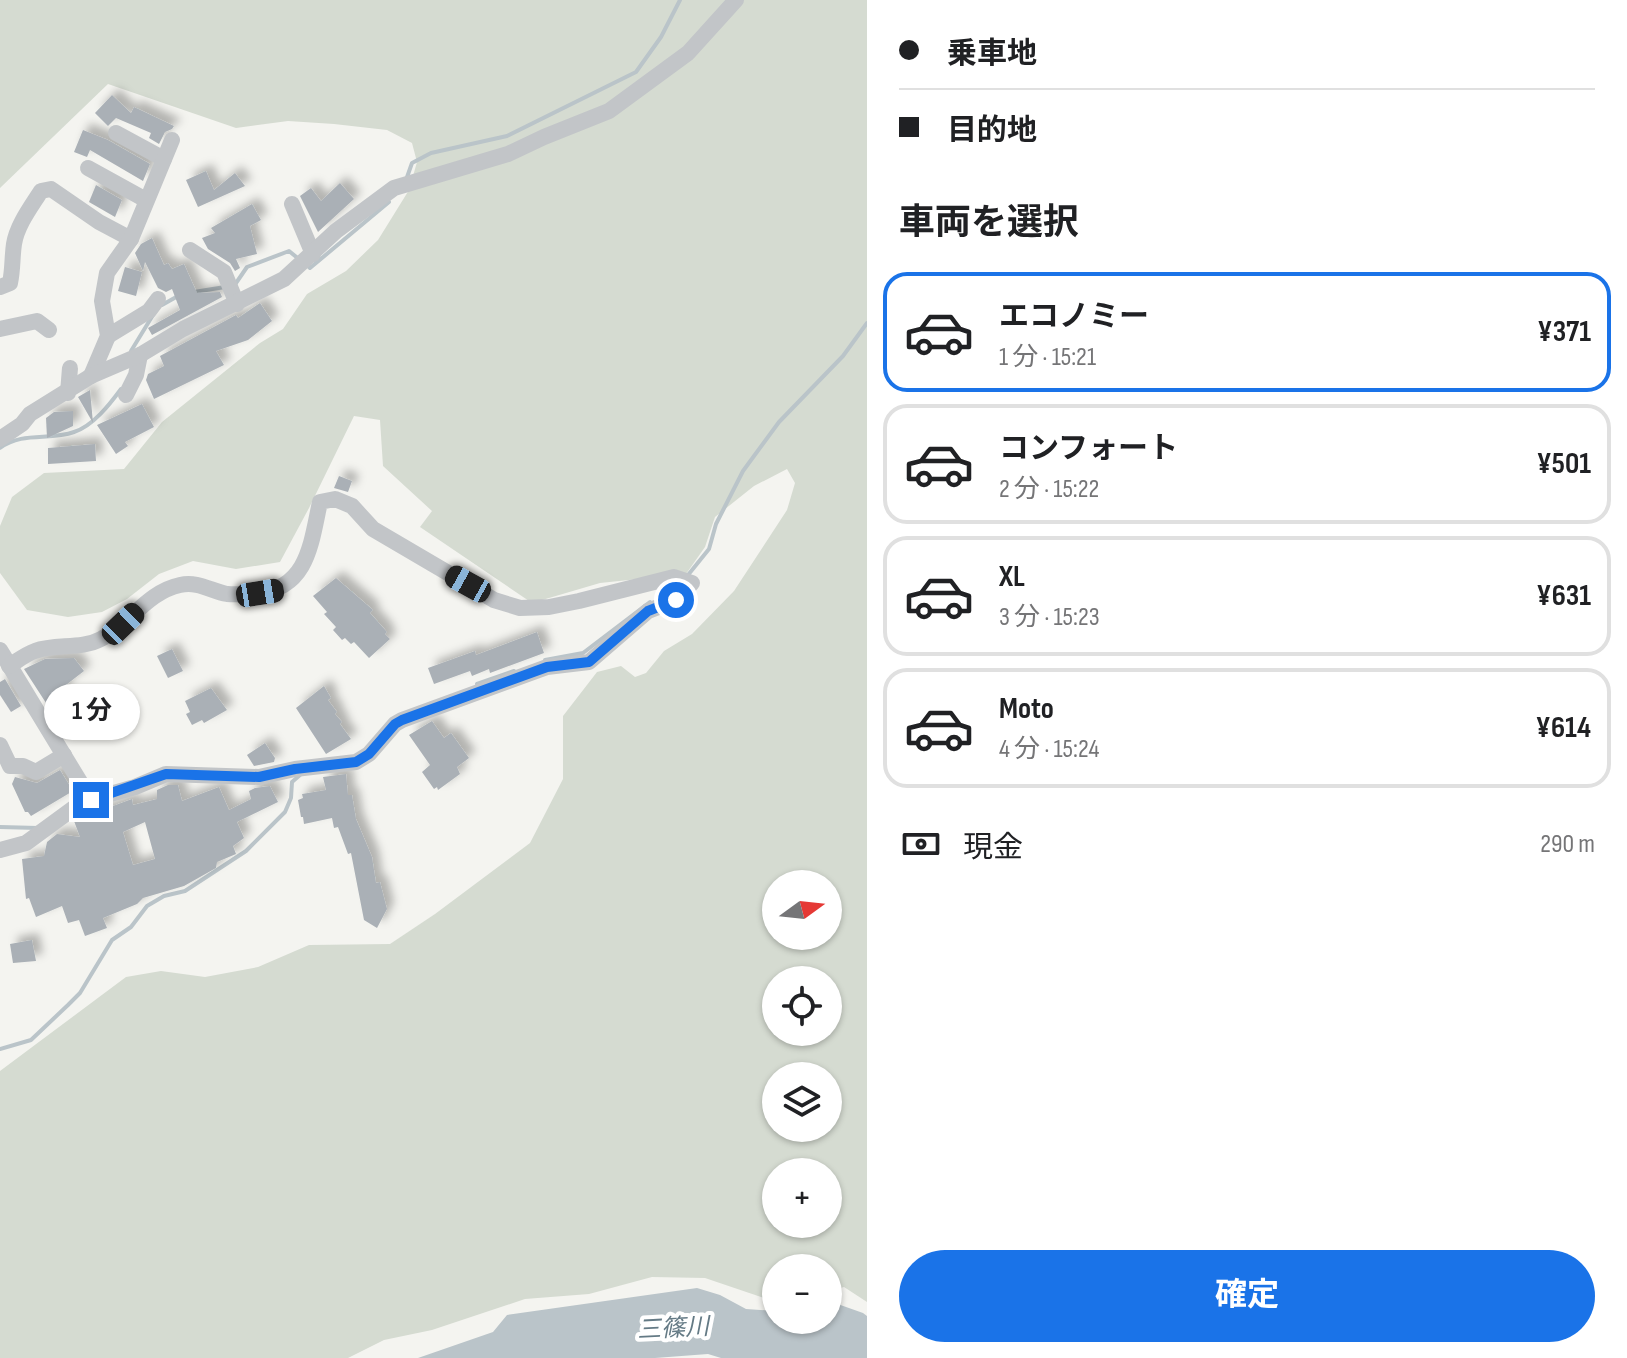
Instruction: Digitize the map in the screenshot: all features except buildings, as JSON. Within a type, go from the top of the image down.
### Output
[{"type":"street","points":[[0,439],[22,424],[30,414],[91,376],[140,355],[183,329],[284,279],[336,231],[394,188],[508,154],[609,111],[688,53],[736,0]]},
{"type":"street","points":[[116,133],[164,159]]},
{"type":"street","points":[[108,336],[103,319],[103,286],[107,273],[131,239],[172,140]]},
{"type":"street","points":[[88,168],[146,200]]},
{"type":"street","points":[[0,287],[10,283],[14,243],[25,216],[41,191],[51,189],[99,222],[131,239]]},
{"type":"street","points":[[292,204],[313,254]]},
{"type":"street","points":[[190,250],[224,272],[237,304]]},
{"type":"street","points":[[91,376],[108,336],[149,311],[158,299]]},
{"type":"street","points":[[0,329],[37,321],[49,330]]},
{"type":"street","points":[[126,395],[136,375],[140,355]]},
{"type":"street","points":[[68,393],[70,368]]},
{"type":"street","points":[[0,850],[26,843],[68,811],[91,800],[166,774],[259,777],[295,769],[356,762],[369,754],[402,720],[547,667],[594,659],[648,611],[676,600],[692,583],[680,579],[549,607],[520,608],[494,600],[373,529],[352,506],[335,499],[320,502],[304,563],[290,583],[277,590],[225,594],[191,583],[179,585],[162,591],[97,641],[80,646],[37,650],[9,666]]},
{"type":"street","points":[[0,650],[91,800]]},
{"type":"street","points":[[0,745],[10,766],[23,766],[36,772],[64,755]]},
{"type":"shaded area","points":[[0,0],[867,0],[867,1302],[842,1288],[842,1254],[762,1254],[762,1297],[705,1278],[652,1277],[589,1294],[525,1299],[432,1330],[384,1340],[348,1358],[0,1358],[0,1071],[126,977],[161,971],[205,977],[258,967],[309,945],[390,944],[435,914],[530,843],[563,779],[563,716],[597,672],[621,666],[635,677],[646,673],[664,651],[692,634],[734,591],[787,510],[795,483],[787,469],[754,486],[715,517],[705,547],[686,574],[600,583],[532,603],[420,527],[432,511],[383,466],[380,420],[354,416],[280,562],[236,569],[193,561],[159,574],[127,599],[102,612],[68,617],[27,610],[0,573],[0,526],[12,497],[44,473],[124,469],[162,422],[260,343],[283,329],[307,294],[346,271],[378,240],[409,190],[417,162],[412,143],[387,130],[288,121],[236,128],[108,84],[0,188]]},
{"type":"water","name":"三篠川","points":[[697,1288],[720,1295],[746,1309],[762,1310],[762,1334],[842,1334],[842,1306],[863,1313],[867,1316],[867,1358],[721,1358],[708,1354],[655,1358],[418,1358],[493,1332],[507,1315]]},
{"type":"waterway","points":[[406,180],[412,163],[431,153],[507,136],[636,72],[661,37],[680,0]]},
{"type":"waterway","points":[[307,265],[310,268],[389,202]]},
{"type":"waterway","points":[[234,286],[247,267],[289,251],[300,260]]},
{"type":"waterway","points":[[194,292],[225,287]]},
{"type":"waterway","points":[[162,305],[178,296]]},
{"type":"waterway","points":[[131,351],[153,315]]},
{"type":"waterway","points":[[688,575],[709,549],[716,524],[743,471],[779,422],[843,356],[867,323]]},
{"type":"waterway","points":[[0,448],[18,440],[65,435],[81,429],[100,414],[121,389]]},
{"type":"waterway","points":[[545,660],[583,653],[650,602]]},
{"type":"waterway","points":[[477,684],[514,671]]},
{"type":"waterway","points":[[0,1049],[31,1040],[68,1005],[80,993],[112,940],[131,927],[147,906],[164,896],[185,891],[246,851],[285,812],[291,798],[292,782],[300,775]]},
{"type":"waterway","points":[[0,827],[38,828]]},
{"type":"route","points":[[91,800],[166,774],[259,777],[295,769],[356,762],[369,754],[402,720],[547,667],[589,662],[648,611],[676,600]]}]
